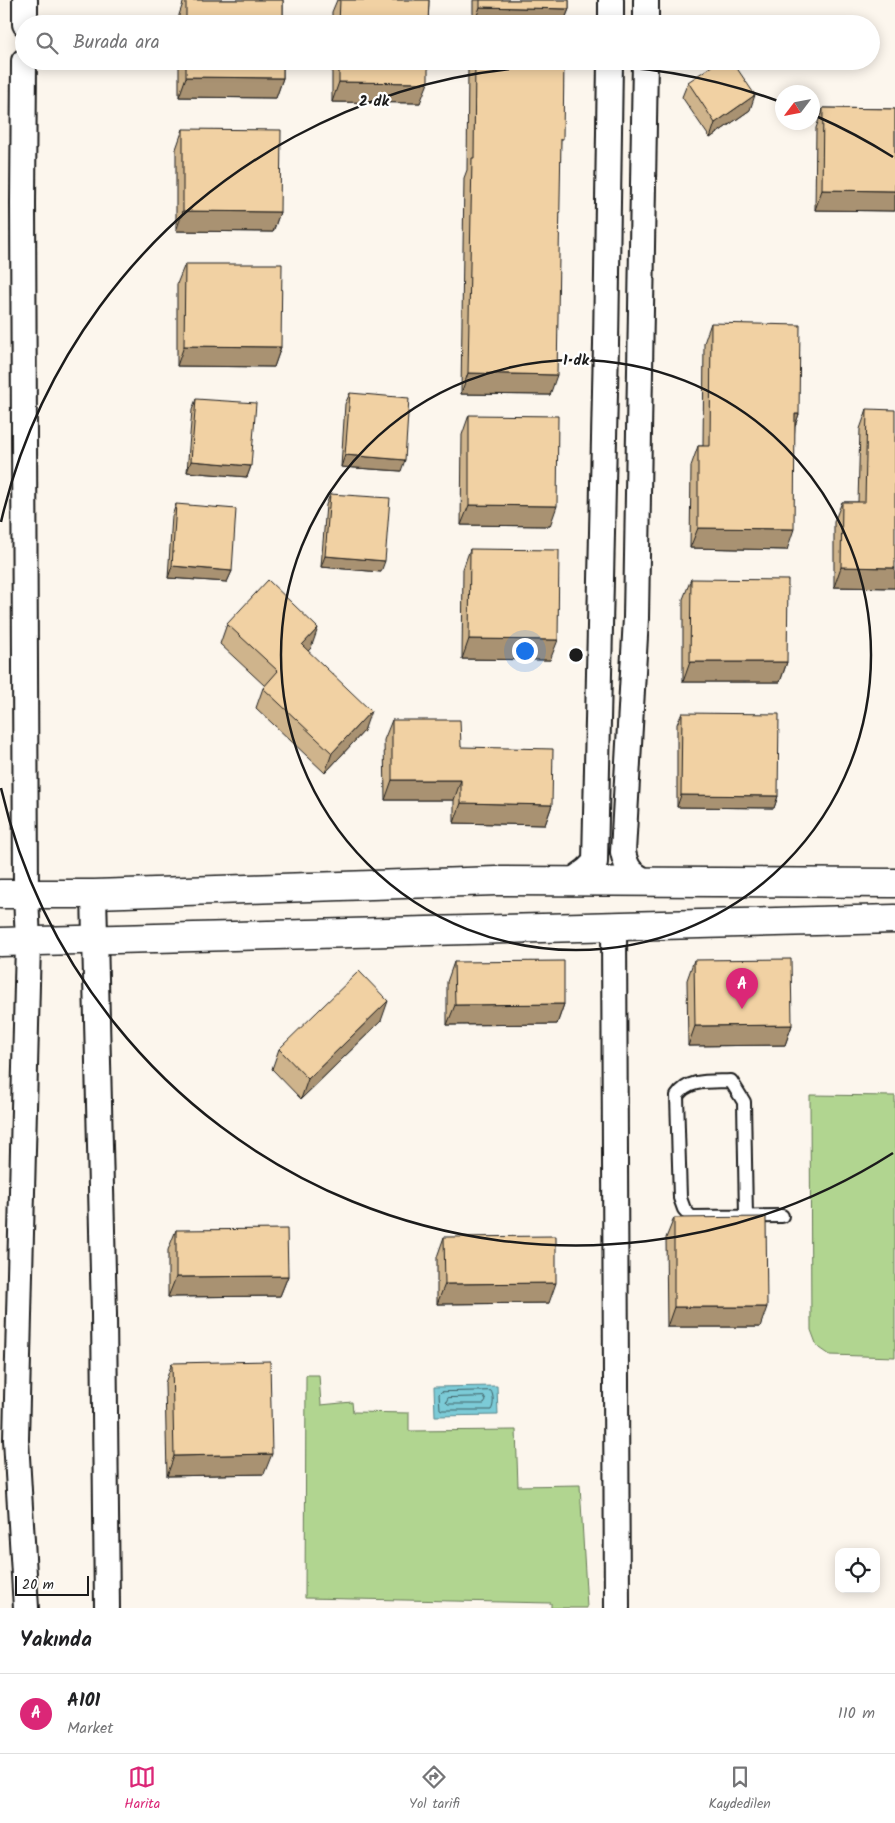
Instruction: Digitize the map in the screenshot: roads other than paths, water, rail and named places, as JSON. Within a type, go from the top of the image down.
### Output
[{"type":"main road","points":[[13,894],[94,894],[496,881],[895,882]]},
{"type":"main road","points":[[0,942],[28,943],[895,919]]},
{"type":"street","points":[[25,0],[25,15]]},
{"type":"street","points":[[611,0],[611,15]]},
{"type":"street","points":[[646,0],[646,15]]},
{"type":"street","points":[[24,70],[13,894],[28,943],[16,1440],[26,1608]]},
{"type":"street","points":[[572,881],[595,862],[610,70]]},
{"type":"street","points":[[645,70],[636,618],[623,852],[630,872],[646,882]]},
{"type":"street","points":[[94,894],[104,1314],[107,1608]]},
{"type":"street","points":[[614,927],[617,1608]]},
{"type":"lane","points":[[746,1216],[744,1102],[731,1081],[690,1084],[680,1091],[677,1096],[681,1204],[691,1217],[782,1216]]},
{"type":"water","points":[[497,1386],[498,1415],[435,1416],[434,1387]]},
{"type":"place","name":"A101","points":[[742,1009]]}]
